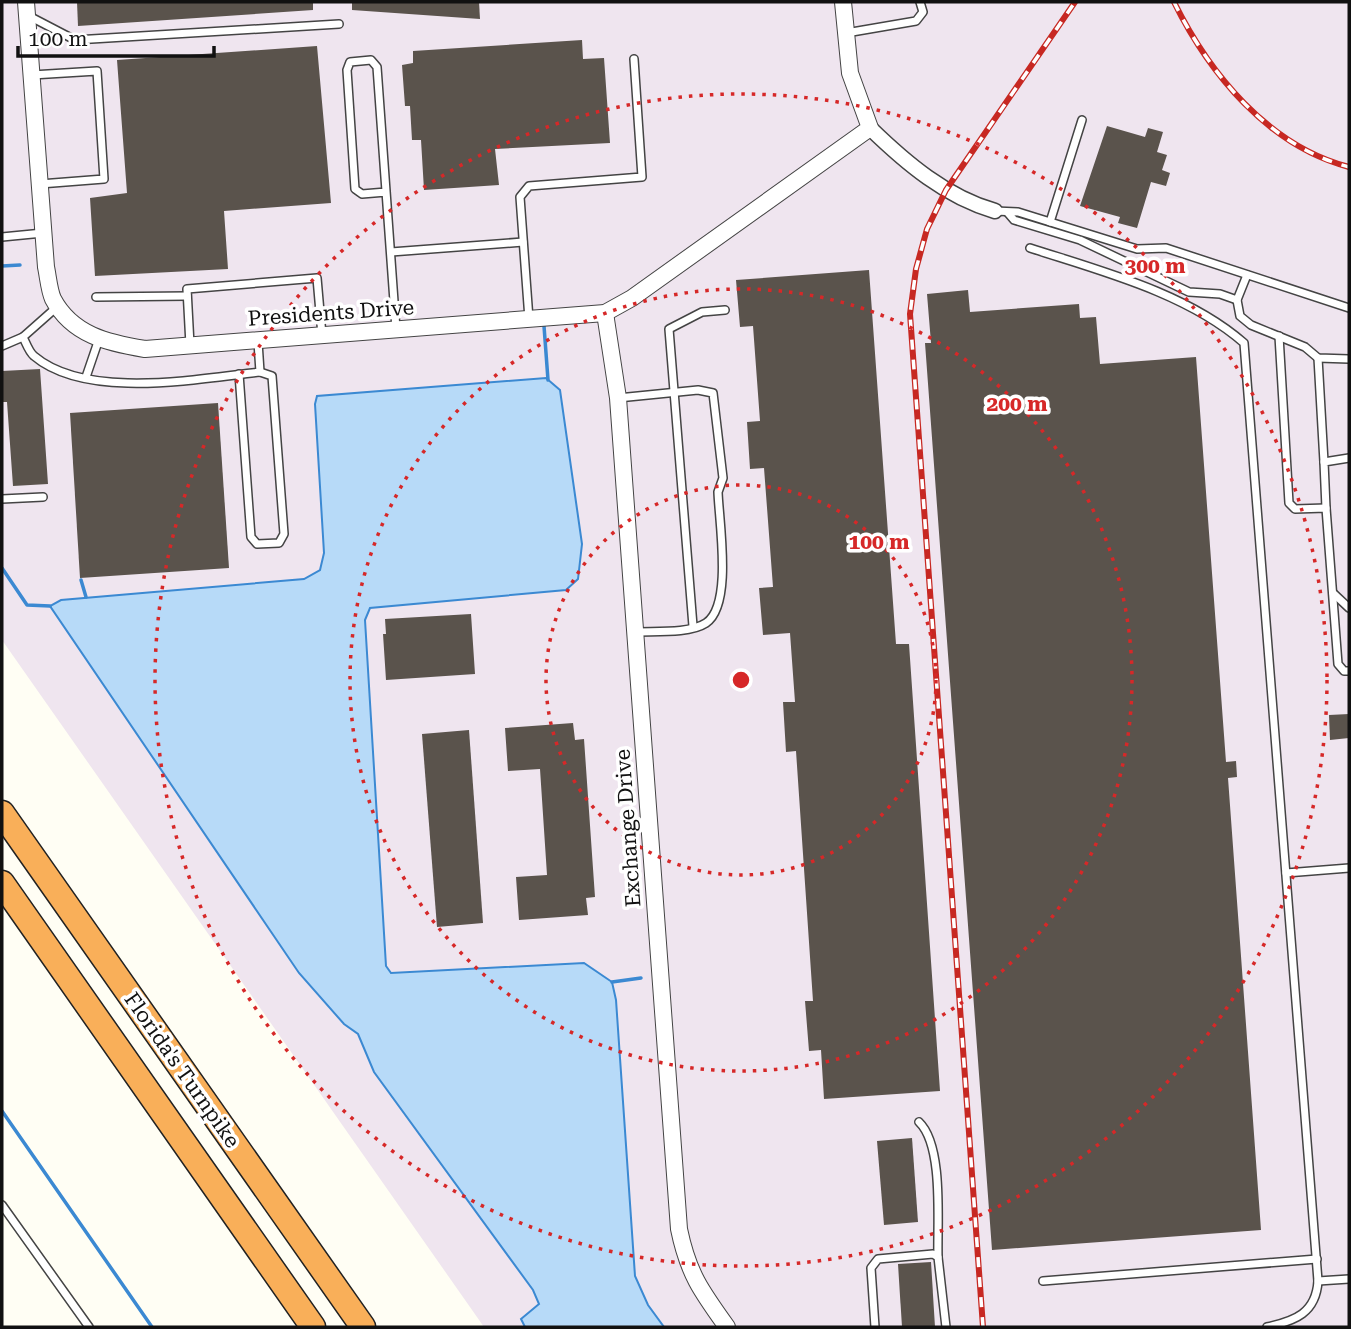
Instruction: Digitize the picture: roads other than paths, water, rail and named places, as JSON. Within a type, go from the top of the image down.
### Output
[{"type":"highway","name":"Florida's Turnpike","points":[[2,813],[363,1327]]},
{"type":"highway","name":"Florida's Turnpike","points":[[2,883],[313,1327]]},
{"type":"street","points":[[843,2],[850,74],[870,128],[898,155],[946,190],[1001,212]]},
{"type":"street","name":"Presidents Drive","points":[[26,8],[44,233],[52,298],[74,326],[99,339],[145,349],[605,313],[632,298],[870,128]]},
{"type":"street","name":"Exchange Drive","points":[[605,313],[618,398],[679,1228],[687,1264],[698,1286],[727,1327]]},
{"type":"lane","points":[[846,33],[916,21],[923,12],[920,2]]},
{"type":"lane","points":[[26,8],[75,40],[339,24]]},
{"type":"lane","points":[[529,319],[520,197],[529,186],[642,177],[634,59]]},
{"type":"lane","points":[[386,192],[362,194],[355,189],[347,70],[350,62],[371,60],[377,67],[396,330]]},
{"type":"lane","points":[[31,75],[97,71],[104,179],[40,184]]},
{"type":"lane","points":[[1050,222],[1082,120]]},
{"type":"lane","points":[[1001,212],[1018,212],[1137,249],[1166,248],[1349,309]]},
{"type":"lane","points":[[1001,212],[1014,220],[1080,240],[1189,292],[1220,294],[1237,300]]},
{"type":"lane","points":[[2,236],[44,233]]},
{"type":"lane","points":[[391,252],[523,242]]},
{"type":"lane","points":[[1030,248],[1140,284],[1228,329],[1244,343],[1318,1281],[1315,1297],[1304,1314],[1296,1320],[1267,1327]]},
{"type":"lane","points":[[1247,275],[1237,300],[1240,316],[1251,325],[1305,347],[1318,358],[1349,359]]},
{"type":"lane","points":[[190,345],[187,289],[317,278],[322,335]]},
{"type":"lane","points":[[96,297],[187,296]]},
{"type":"lane","points":[[2,346],[23,337],[58,305]]},
{"type":"lane","points":[[693,626],[669,329],[702,312],[725,310]]},
{"type":"lane","points":[[1279,336],[1289,503],[1295,509],[1326,508]]},
{"type":"lane","points":[[23,337],[32,355],[70,375],[145,385],[239,374],[260,372],[272,376],[284,534],[279,543],[273,545],[257,544],[251,537],[239,374]]},
{"type":"lane","points":[[86,377],[99,339]]},
{"type":"lane","points":[[258,340],[260,372]]},
{"type":"lane","points":[[1318,358],[1338,664],[1345,671],[1349,671]]},
{"type":"lane","points":[[618,398],[698,390],[713,393],[723,478],[718,492],[722,587],[717,612],[704,624],[635,632]]},
{"type":"lane","points":[[1324,461],[1349,458]]},
{"type":"lane","points":[[2,499],[43,498]]},
{"type":"lane","points":[[1333,592],[1349,608]]},
{"type":"lane","points":[[1286,873],[1349,868]]},
{"type":"lane","points":[[919,1122],[927,1130],[933,1151],[938,1257],[946,1327]]},
{"type":"lane","points":[[2,1205],[89,1327]]},
{"type":"lane","points":[[875,1327],[871,1268],[878,1259],[933,1254],[938,1257]]},
{"type":"lane","points":[[1043,1281],[1317,1259]]},
{"type":"lane","points":[[1318,1281],[1349,1279]]},
{"type":"water","points":[[546,378],[560,390],[582,544],[578,579],[566,590],[370,608],[365,620],[386,966],[391,973],[584,963],[612,982],[616,1000],[635,1276],[648,1305],[664,1327],[525,1327],[521,1319],[539,1304],[533,1290],[374,1072],[358,1034],[344,1024],[299,973],[50,606],[61,600],[304,579],[320,570],[324,553],[315,404],[317,396]]},
{"type":"waterway","points":[[2,266],[20,265]]},
{"type":"waterway","points":[[544,326],[548,380]]},
{"type":"waterway","points":[[2,568],[27,605],[50,606]]},
{"type":"waterway","points":[[81,580],[86,597]]},
{"type":"waterway","points":[[612,982],[641,978]]},
{"type":"waterway","points":[[2,1111],[152,1327]]},
{"type":"railway","points":[[983,1327],[910,314],[916,269],[927,229],[946,190],[1075,2]]},
{"type":"railway","points":[[1174,2],[1205,55],[1244,103],[1292,142],[1320,157],[1349,167]]}]
